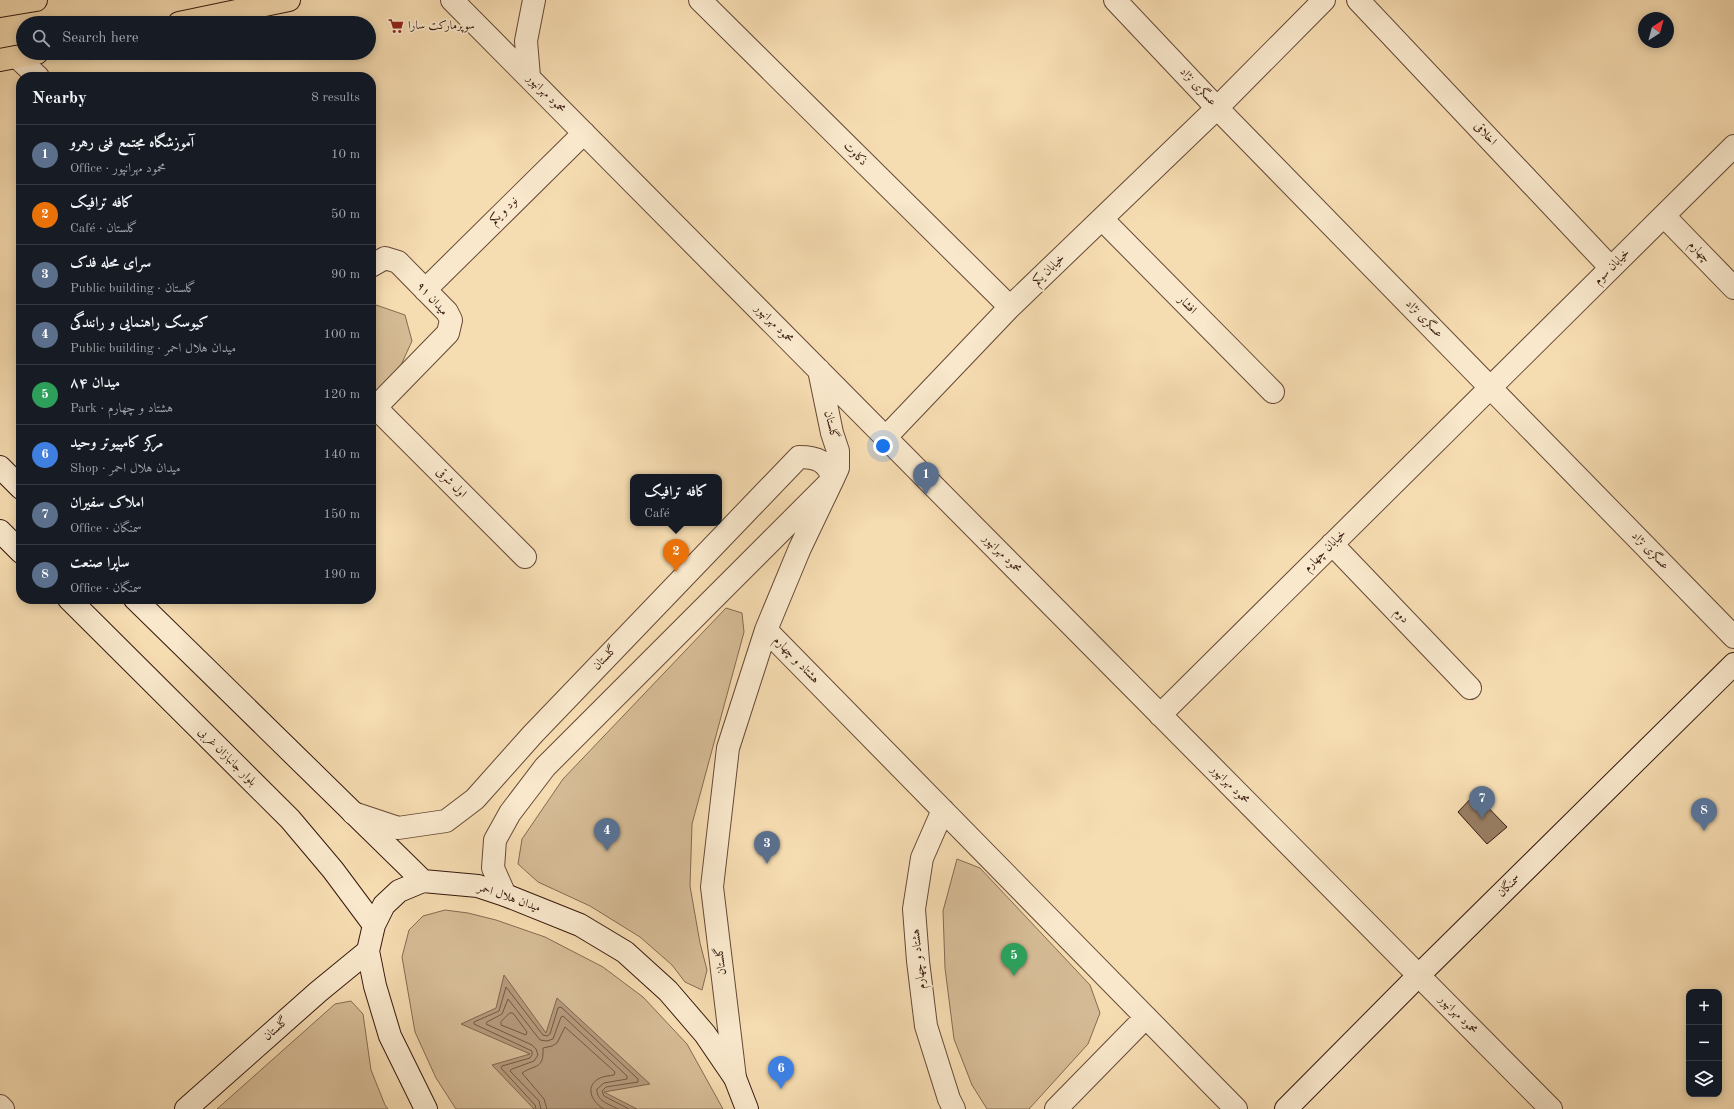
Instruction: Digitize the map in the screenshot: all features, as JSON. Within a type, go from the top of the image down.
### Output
[{"type":"main road","points":[[0,6],[36,0]]},
{"type":"main road","points":[[212,16],[288,0]]},
{"type":"street","name":"محمود مهرانپور","points":[[452,0],[1551,1109]]},
{"type":"street","points":[[529,77],[526,41],[534,0]]},
{"type":"street","name":"ذکاوت","points":[[700,0],[1010,308]]},
{"type":"street","name":"عسگری نژاد","points":[[1115,0],[1217,108],[1734,637]]},
{"type":"street","points":[[1217,108],[1324,0]]},
{"type":"street","name":"اخلاقی","points":[[1358,0],[1611,268]]},
{"type":"street","points":[[21,60],[33,72]]},
{"type":"street","name":"خیابان یکم","points":[[886,437],[1010,308],[1217,108]]},
{"type":"street","name":"نود و یکم","points":[[425,290],[584,133]]},
{"type":"street","name":"خیابان سوم","points":[[1490,388],[1734,146]]},
{"type":"street","name":"چهارم","points":[[1664,216],[1734,288]]},
{"type":"street","name":"افشار","points":[[1102,218],[1272,392]]},
{"type":"street","name":"میدان ۹۱","points":[[376,263],[385,258],[398,262],[447,312],[451,320],[448,333],[376,408]]},
{"type":"street","name":"گلستان","points":[[735,1078],[712,887],[728,748],[766,630],[800,548],[838,468],[838,451],[832,433],[819,370]]},
{"type":"street","name":"خیابان چهارم","points":[[1160,715],[1490,388]]},
{"type":"street","name":"اول شرقی","points":[[376,412],[525,557]]},
{"type":"street","name":"گلستان","points":[[353,813],[398,828],[446,821],[475,799],[533,734],[799,457],[812,457],[824,463],[833,479]]},
{"type":"street","points":[[0,467],[16,483]]},
{"type":"street","points":[[505,895],[493,868],[495,840],[510,813],[545,767],[833,479]]},
{"type":"street","points":[[0,531],[16,547]]},
{"type":"street","name":"دوم","points":[[1332,544],[1470,688]]},
{"type":"street","name":"بلوار جانبازان غربی","points":[[74,604],[290,819],[333,870],[374,925]]},
{"type":"street","points":[[140,604],[423,881]]},
{"type":"street","name":"هشتاد و چهارم","points":[[766,630],[1236,1109]]},
{"type":"street","name":"سمنگان","points":[[1286,1109],[1734,664]]},
{"type":"street","name":"هشتاد و چهارم","points":[[943,810],[922,858],[914,909],[918,961],[926,1026],[948,1099],[954,1109]]},
{"type":"street","name":"میدان هلال احمر","points":[[426,1109],[390,1036],[375,986],[368,951],[374,925],[384,905],[400,891],[423,881],[478,886],[505,895],[580,925],[625,952],[668,991],[705,1034],[735,1078],[746,1109]]},
{"type":"street","name":"گلستان","points":[[186,1109],[318,992],[368,951]]},
{"type":"street","points":[[1056,1109],[1146,1017]]},
{"type":"street","points":[[0,1106],[3,1109]]},
{"type":"shaded area","points":[[376,305],[405,315],[412,341],[401,365],[376,393]]},
{"type":"shaded area","points":[[726,608],[742,613],[744,632],[692,824],[690,886],[700,943],[707,970],[702,990],[685,982],[672,965],[640,937],[590,906],[538,882],[518,864],[522,839],[563,779]]},
{"type":"shaded area","points":[[957,859],[980,868],[1090,985],[1100,1013],[1088,1044],[1029,1109],[987,1109],[972,1085],[954,1039],[945,968],[943,911]]},
{"type":"shaded area","points":[[445,910],[468,913],[496,920],[545,937],[603,967],[643,997],[687,1044],[723,1109],[456,1109],[436,1078],[415,1032],[402,957],[409,930],[423,916]]},
{"type":"shaded area","points":[[351,1001],[363,1014],[371,1070],[388,1109],[217,1109],[335,1004]]},
{"type":"water","points":[[504,975],[546,1033],[557,998],[650,1084],[604,1092],[637,1109],[534,1109],[492,1065],[530,1054],[461,1024],[496,1008]]},
{"type":"building","points":[[1475,794],[1507,827],[1487,844],[1458,812]]},
{"type":"place","name":"سوپرمارکت سارا","points":[[396,26]]},
{"type":"place","name":"آموزشگاه مجتمع فنی رهرو","points":[[926,495]]},
{"type":"place","name":"کافه ترافیک","points":[[676,572]]},
{"type":"place","name":"املاک سفیران","points":[[1482,819]]},
{"type":"place","name":"ساپرا صنعت","points":[[1704,831]]},
{"type":"place","name":"کیوسک راهنمایی و رانندگی","points":[[607,851]]},
{"type":"place","name":"سرای محله فدک","points":[[767,864]]},
{"type":"place","name":"میدان ۸۴","points":[[1014,976]]},
{"type":"place","name":"مرکز کامپیوتر وحید","points":[[781,1089]]}]
